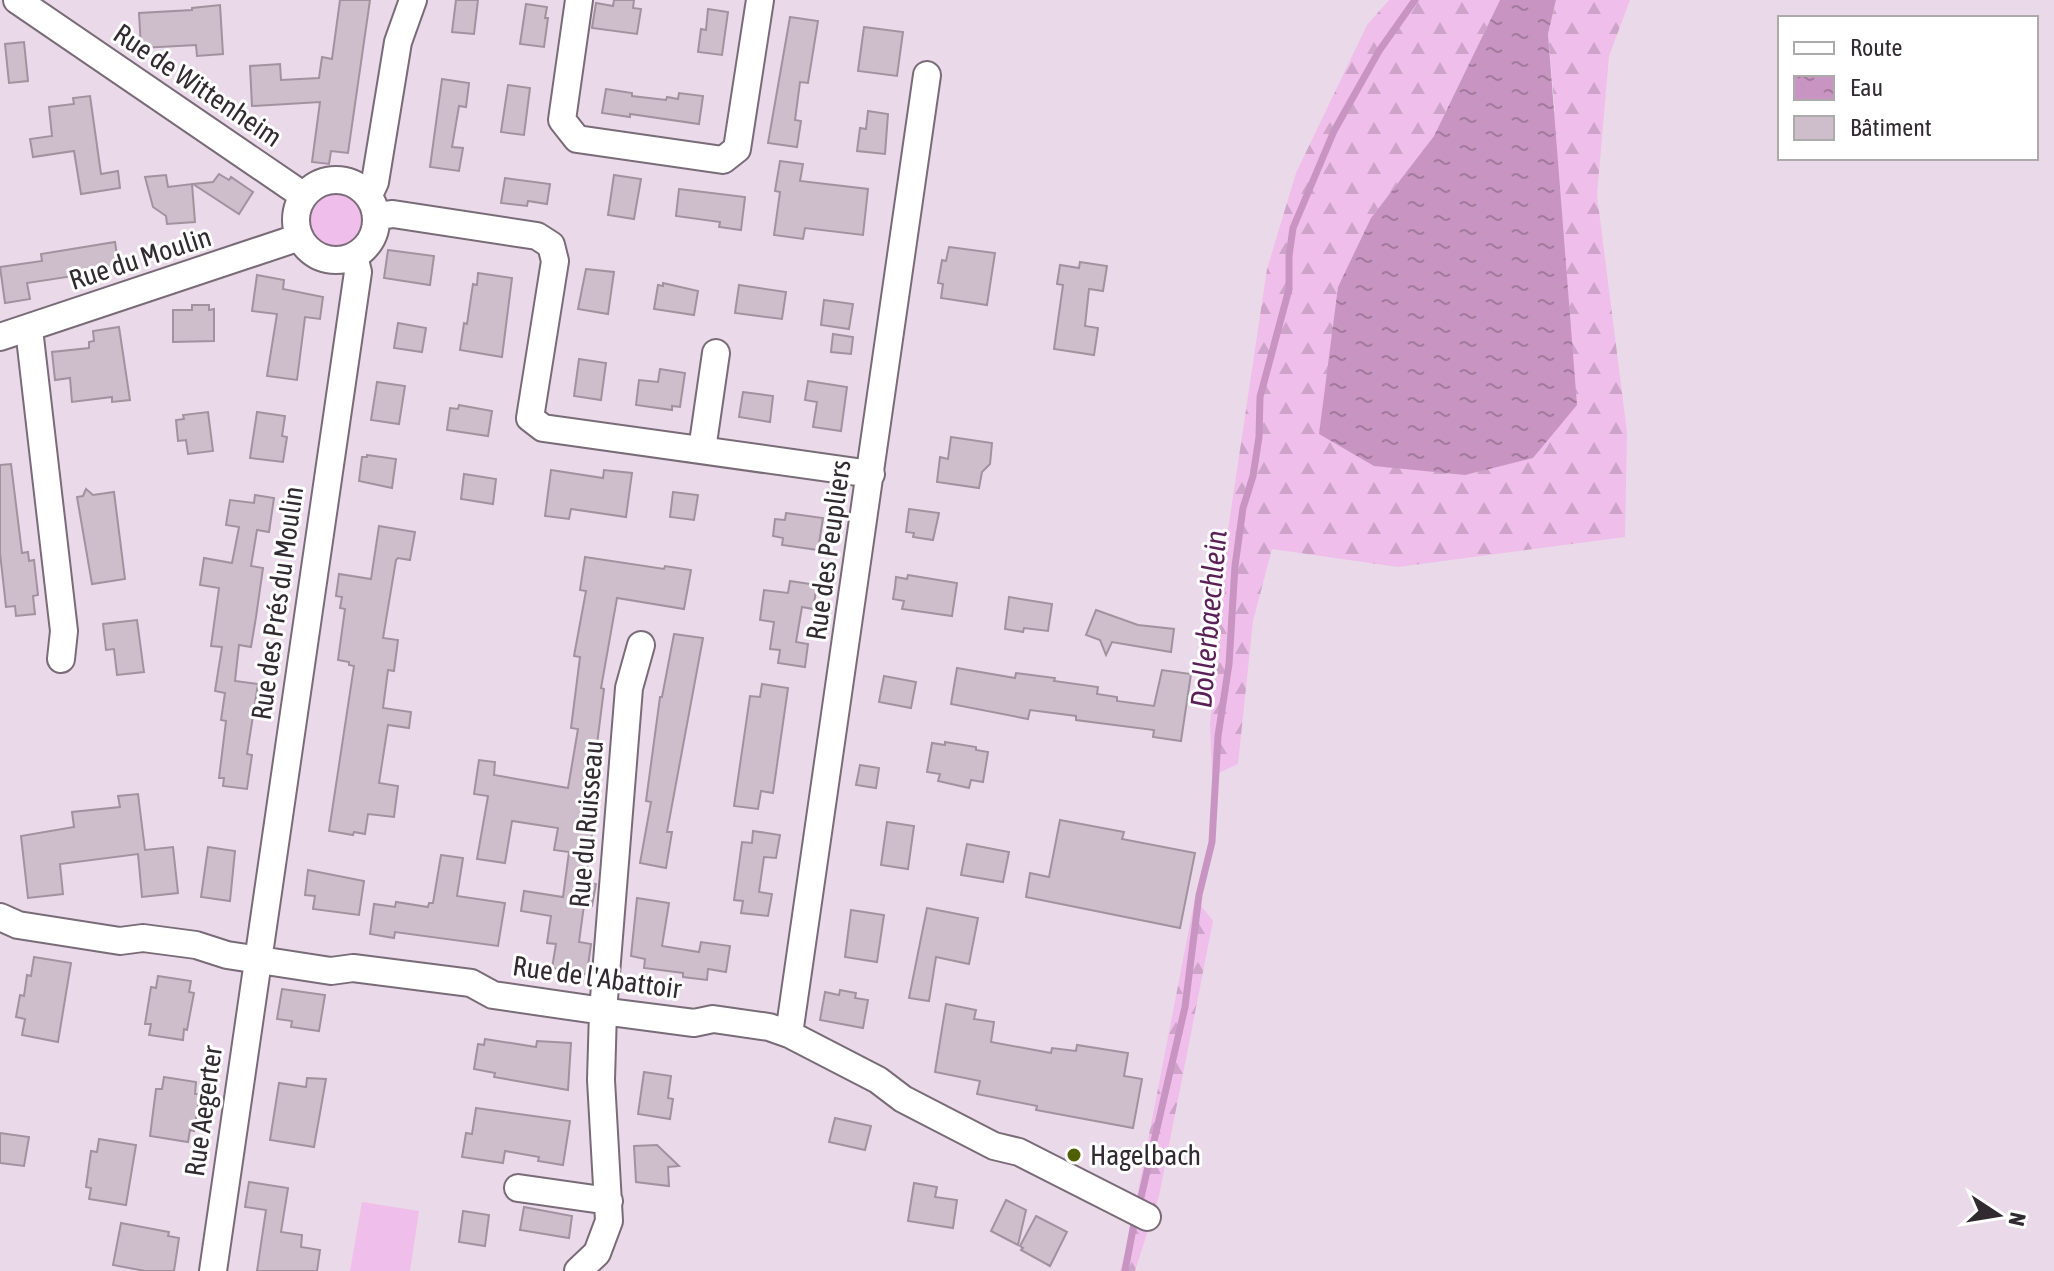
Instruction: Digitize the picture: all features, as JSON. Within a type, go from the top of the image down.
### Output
[{"type":"street","name":"Rue de Wittenheim","points":[[17,0],[304,196]]},
{"type":"street","points":[[413,0],[398,42],[375,182],[373,206],[372,240],[354,256],[329,260],[317,256],[300,237],[296,216],[304,196],[312,187],[336,179],[348,181],[373,206],[393,214],[537,236],[551,245],[555,261],[530,418],[543,428],[871,474]]},
{"type":"street","points":[[579,0],[562,120],[577,139],[723,160],[737,149],[760,0]]},
{"type":"street","name":"Rue des Peupliers","points":[[789,1034],[927,75]]},
{"type":"street","name":"Rue du Moulin","points":[[0,337],[300,237]]},
{"type":"street","name":"Rue des Prés du Moulin","points":[[257,959],[358,272],[354,256]]},
{"type":"street","points":[[29,329],[64,631],[61,659]]},
{"type":"street","points":[[702,450],[716,353]]},
{"type":"street","name":"Rue du Ruisseau","points":[[578,1271],[597,1253],[609,1221],[601,1080],[603,1011],[629,688],[641,645]]},
{"type":"street","name":"Rue de l'Abattoir","points":[[0,917],[18,925],[120,941],[143,938],[196,945],[227,955],[331,971],[353,968],[471,983],[493,995],[603,1011],[694,1023],[713,1019],[769,1027],[789,1034],[878,1080],[903,1099],[994,1146],[1019,1152],[1147,1217]]},
{"type":"street","name":"Rue Aegerter","points":[[213,1271],[257,959]]},
{"type":"street","points":[[518,1188],[609,1201]]},
{"type":"green space","points":[[1389,0],[1500,0],[1434,136],[1371,218],[1555,111],[1548,34],[1556,0],[1630,0],[1609,56],[1597,195],[1627,432],[1625,537],[1398,567],[1272,549],[1253,621],[1238,764],[1212,776],[1210,724],[1228,530],[1267,269],[1296,173],[1367,25]]},
{"type":"green space","points":[[337,194],[355,202],[363,220],[355,238],[337,246],[319,238],[311,220],[319,202]]},
{"type":"green space","points":[[1195,898],[1213,921],[1159,1196],[1135,1271],[1120,1271],[1129,1238]]},
{"type":"green space","points":[[362,1202],[419,1211],[410,1271],[350,1271]]},
{"type":"water","points":[[1500,0],[1556,0],[1548,34],[1577,405],[1533,458],[1465,475],[1374,466],[1319,434],[1338,287],[1371,218],[1434,136]]},
{"type":"building","points":[[340,0],[370,0],[348,153],[331,151],[329,164],[312,162],[320,102],[252,106],[250,66],[280,64],[281,80],[319,78],[322,57],[332,59]]},
{"type":"building","points":[[456,0],[478,0],[474,34],[452,32]]},
{"type":"building","points":[[614,0],[634,0],[633,8],[641,9],[637,34],[592,28],[596,3],[613,6]]},
{"type":"building","points":[[526,4],[547,7],[544,47],[520,44]]},
{"type":"building","points":[[220,5],[223,54],[197,56],[196,45],[141,48],[139,13]]},
{"type":"building","points":[[708,9],[728,12],[722,55],[698,52],[701,29],[706,30]]},
{"type":"building","points":[[790,17],[818,21],[808,83],[800,82],[795,120],[801,121],[797,147],[768,143]]},
{"type":"building","points":[[864,27],[903,32],[897,76],[858,71]]},
{"type":"building","points":[[24,42],[28,81],[9,83],[5,44]]},
{"type":"building","points":[[442,79],[469,83],[466,107],[459,106],[452,147],[463,148],[459,171],[430,167]]},
{"type":"building","points":[[508,85],[530,88],[524,135],[501,132]]},
{"type":"building","points":[[606,89],[666,100],[667,97],[678,99],[679,93],[703,96],[699,124],[602,113]]},
{"type":"building","points":[[90,96],[101,174],[118,171],[120,188],[81,194],[74,151],[33,157],[30,139],[52,136],[49,107],[74,104],[73,98]]},
{"type":"building","points":[[868,111],[888,114],[885,154],[857,151],[860,128],[866,129]]},
{"type":"building","points":[[780,161],[803,164],[800,181],[868,189],[863,235],[805,228],[803,239],[774,235],[780,192],[775,191]]},
{"type":"building","points":[[219,174],[229,180],[231,177],[253,192],[239,214],[193,184],[213,182]]},
{"type":"building","points":[[166,175],[168,187],[192,184],[195,222],[167,224],[166,216],[153,207],[145,177]]},
{"type":"building","points":[[614,175],[641,179],[634,219],[608,215]]},
{"type":"building","points":[[505,178],[550,184],[547,204],[528,201],[527,206],[501,203]]},
{"type":"building","points":[[679,189],[745,197],[741,230],[719,227],[720,222],[676,216]]},
{"type":"building","points":[[115,242],[119,269],[27,283],[30,299],[5,303],[0,267],[42,261],[41,254]]},
{"type":"building","points":[[949,247],[995,253],[987,305],[941,298],[943,284],[938,283],[942,260],[946,261]]},
{"type":"building","points":[[388,250],[434,256],[430,285],[384,278]]},
{"type":"building","points":[[1080,262],[1107,266],[1103,291],[1089,289],[1085,326],[1098,328],[1094,355],[1054,349],[1063,285],[1057,284],[1060,265],[1079,268]]},
{"type":"building","points":[[586,269],[614,272],[608,314],[578,309]]},
{"type":"building","points":[[478,273],[512,278],[502,357],[460,350]]},
{"type":"building","points":[[257,275],[284,280],[283,289],[323,297],[320,319],[305,317],[297,380],[267,376],[277,314],[252,311]]},
{"type":"building","points":[[663,283],[698,291],[694,315],[654,309],[658,285],[663,286]]},
{"type":"building","points":[[739,285],[786,292],[782,319],[735,313]]},
{"type":"building","points":[[824,300],[853,304],[849,329],[821,325]]},
{"type":"building","points":[[192,305],[209,305],[209,310],[214,309],[214,341],[173,342],[173,310],[192,310]]},
{"type":"building","points":[[398,323],[426,328],[422,352],[394,348]]},
{"type":"building","points":[[119,327],[130,400],[112,402],[112,397],[72,402],[70,378],[55,380],[52,352],[89,348],[89,342],[94,341],[93,331]]},
{"type":"building","points":[[833,334],[853,337],[851,354],[831,352]]},
{"type":"building","points":[[579,359],[606,363],[601,400],[574,396]]},
{"type":"building","points":[[660,369],[685,373],[680,407],[672,406],[672,410],[636,405],[639,380],[658,382]]},
{"type":"building","points":[[808,381],[847,387],[841,431],[813,427],[817,402],[805,400]]},
{"type":"building","points":[[377,382],[405,386],[399,424],[371,420]]},
{"type":"building","points":[[743,392],[773,396],[770,422],[739,417]]},
{"type":"building","points":[[459,405],[492,411],[488,436],[447,430],[450,408],[458,409]]},
{"type":"building","points":[[208,412],[213,451],[188,454],[186,440],[178,441],[176,420],[184,419],[183,415]]},
{"type":"building","points":[[257,412],[285,416],[282,436],[287,437],[283,462],[250,458]]},
{"type":"building","points":[[951,437],[992,443],[990,464],[982,472],[979,488],[937,482],[940,457],[948,459]]},
{"type":"building","points":[[362,457],[396,459],[392,488],[359,481]]},
{"type":"building","points":[[11,464],[22,553],[28,552],[29,561],[34,560],[38,595],[33,596],[35,614],[16,616],[15,606],[6,607],[0,553],[0,465]]},
{"type":"building","points":[[551,470],[603,478],[604,470],[632,473],[626,517],[571,509],[569,519],[545,516]]},
{"type":"building","points":[[464,474],[496,479],[493,504],[461,499]]},
{"type":"building","points":[[86,489],[93,495],[114,492],[125,579],[92,584],[77,497],[83,496]]},
{"type":"building","points":[[673,492],[698,495],[694,520],[670,517]]},
{"type":"building","points":[[255,495],[274,498],[269,532],[257,530],[251,566],[263,568],[256,617],[251,647],[239,645],[235,681],[258,684],[247,754],[252,755],[247,789],[223,786],[224,778],[219,778],[226,721],[221,720],[225,693],[215,691],[222,647],[211,646],[219,588],[200,585],[204,558],[232,563],[239,527],[226,525],[230,500],[254,503]]},
{"type":"building","points":[[909,509],[939,513],[933,540],[913,537],[914,533],[906,532]]},
{"type":"building","points":[[786,513],[823,518],[818,550],[782,545],[783,538],[773,536],[775,519],[785,520]]},
{"type":"building","points":[[379,526],[415,532],[410,560],[396,560],[383,638],[398,640],[394,671],[388,670],[383,708],[411,712],[409,728],[388,725],[379,783],[398,786],[394,817],[368,814],[365,834],[354,832],[353,835],[329,831],[354,666],[338,660],[345,609],[340,608],[342,597],[336,596],[339,574],[371,579]]},
{"type":"building","points":[[585,557],[691,570],[684,609],[617,598],[601,688],[604,689],[596,752],[601,753],[590,820],[594,821],[585,882],[596,884],[592,906],[584,905],[579,942],[591,944],[587,973],[580,976],[552,968],[556,944],[547,943],[551,916],[521,911],[524,891],[563,897],[569,852],[554,850],[558,828],[512,821],[505,863],[477,859],[488,796],[474,794],[479,760],[495,762],[494,775],[568,788],[578,729],[571,728],[580,657],[574,656],[586,591],[580,590]]},
{"type":"building","points":[[908,575],[957,583],[952,616],[902,609],[904,601],[893,599],[896,577],[907,579]]},
{"type":"building","points":[[790,581],[817,585],[813,609],[802,607],[796,642],[808,644],[805,667],[778,663],[780,650],[770,649],[774,622],[760,620],[764,590],[788,593]]},
{"type":"building","points":[[1009,597],[1052,604],[1048,631],[1005,629]]},
{"type":"building","points":[[1096,610],[1138,625],[1174,629],[1171,652],[1112,642],[1106,655],[1100,640],[1086,635]]},
{"type":"building","points":[[137,620],[144,672],[117,675],[114,649],[106,650],[103,624]]},
{"type":"building","points":[[674,634],[703,638],[667,832],[672,832],[666,868],[640,863],[651,802],[646,801],[660,697]]},
{"type":"building","points":[[957,668],[1015,678],[1016,673],[1055,678],[1054,681],[1098,687],[1097,694],[1117,697],[1117,701],[1154,706],[1162,670],[1191,674],[1181,741],[1153,737],[1154,730],[1076,720],[1076,716],[1030,710],[1028,719],[951,704]]},
{"type":"building","points":[[884,676],[916,682],[911,708],[879,702]]},
{"type":"building","points":[[762,684],[788,688],[773,793],[761,791],[758,809],[734,806],[750,696],[760,697]]},
{"type":"building","points":[[945,742],[988,752],[983,782],[971,780],[969,788],[938,781],[940,774],[927,772],[932,743],[945,745]]},
{"type":"building","points":[[860,765],[879,768],[876,788],[856,785]]},
{"type":"building","points":[[138,794],[145,850],[173,847],[178,893],[142,897],[138,854],[60,864],[63,894],[28,898],[21,836],[74,827],[72,812],[120,807],[118,796]]},
{"type":"building","points":[[1060,820],[1124,832],[1122,839],[1195,853],[1180,928],[1026,897],[1030,873],[1049,877]]},
{"type":"building","points":[[887,822],[914,826],[908,869],[881,865]]},
{"type":"building","points":[[753,831],[780,835],[776,858],[764,857],[759,892],[772,894],[768,916],[741,913],[743,901],[734,900],[742,842],[752,843]]},
{"type":"building","points":[[967,844],[1009,852],[1003,882],[961,875]]},
{"type":"building","points":[[208,847],[235,851],[230,901],[201,897]]},
{"type":"building","points":[[441,855],[463,858],[457,896],[505,903],[498,946],[395,932],[394,938],[370,934],[374,904],[395,907],[396,902],[428,907],[429,903],[433,903]]},
{"type":"building","points":[[308,870],[364,881],[359,915],[313,909],[315,896],[305,895]]},
{"type":"building","points":[[637,898],[669,903],[662,946],[699,952],[701,942],[730,946],[726,972],[708,969],[707,980],[644,968],[645,959],[631,956]]},
{"type":"building","points":[[927,908],[978,918],[969,964],[936,957],[929,1001],[909,998]]},
{"type":"building","points":[[851,910],[884,915],[877,962],[845,957]]},
{"type":"building","points":[[34,957],[71,963],[58,1042],[22,1035],[25,1019],[16,1017],[20,995],[24,996],[27,975],[31,976]]},
{"type":"building","points":[[158,976],[191,981],[189,992],[194,993],[183,1040],[149,1035],[151,1024],[145,1024],[151,987],[156,988]]},
{"type":"building","points":[[282,989],[325,995],[319,1031],[291,1027],[292,1021],[277,1019]]},
{"type":"building","points":[[840,990],[856,993],[855,998],[868,1000],[863,1028],[820,1020],[825,992],[839,995]]},
{"type":"building","points":[[946,1004],[976,1010],[974,1019],[994,1022],[991,1042],[1051,1053],[1052,1048],[1076,1051],[1077,1045],[1128,1053],[1124,1076],[1142,1079],[1133,1128],[1036,1110],[1037,1106],[977,1094],[980,1081],[935,1072]]},
{"type":"building","points":[[485,1039],[536,1047],[537,1041],[571,1043],[568,1090],[494,1077],[495,1073],[474,1069],[478,1044],[484,1045]]},
{"type":"building","points":[[644,1072],[671,1076],[668,1098],[673,1099],[670,1119],[638,1114]]},
{"type":"building","points":[[164,1077],[196,1082],[195,1094],[200,1094],[194,1131],[190,1130],[188,1142],[150,1136],[156,1089],[162,1089]]},
{"type":"building","points":[[307,1078],[326,1079],[314,1147],[270,1140],[279,1083],[306,1087]]},
{"type":"building","points":[[476,1108],[570,1121],[563,1165],[505,1151],[503,1163],[462,1157],[466,1133],[472,1134]]},
{"type":"building","points":[[835,1118],[871,1126],[865,1150],[829,1142]]},
{"type":"building","points":[[0,1133],[29,1137],[24,1166],[0,1163]]},
{"type":"building","points":[[99,1139],[136,1145],[126,1205],[89,1199],[91,1188],[86,1187],[91,1151],[97,1152]]},
{"type":"building","points":[[657,1145],[679,1166],[668,1167],[669,1186],[636,1182],[634,1146]]},
{"type":"building","points":[[249,1182],[288,1188],[281,1232],[302,1235],[301,1247],[320,1250],[317,1271],[257,1271],[266,1210],[245,1207]]},
{"type":"building","points":[[914,1183],[937,1187],[935,1197],[957,1200],[953,1228],[908,1221]]},
{"type":"building","points":[[1006,1200],[1026,1210],[1018,1245],[991,1231]]},
{"type":"building","points":[[524,1207],[572,1216],[569,1238],[520,1230]]},
{"type":"building","points":[[463,1211],[489,1215],[485,1246],[459,1242]]},
{"type":"building","points":[[1036,1216],[1067,1232],[1050,1266],[1021,1250],[1023,1248],[1020,1246]]},
{"type":"building","points":[[121,1223],[169,1232],[168,1236],[179,1238],[174,1271],[145,1271],[113,1265]]},
{"type":"waterway","name":"Dollerbaechlein","points":[[1139,1206],[1185,1007],[1199,895],[1212,842],[1218,736],[1229,664],[1235,566],[1243,508],[1253,476],[1259,437],[1260,397],[1289,289],[1293,228],[1334,131],[1379,51],[1415,0]]},
{"type":"waterway","name":"Dollerbaechlein","points":[[1125,1271],[1135,1218]]},
{"type":"place","name":"Hagelbach","points":[[1074,1155]]}]
